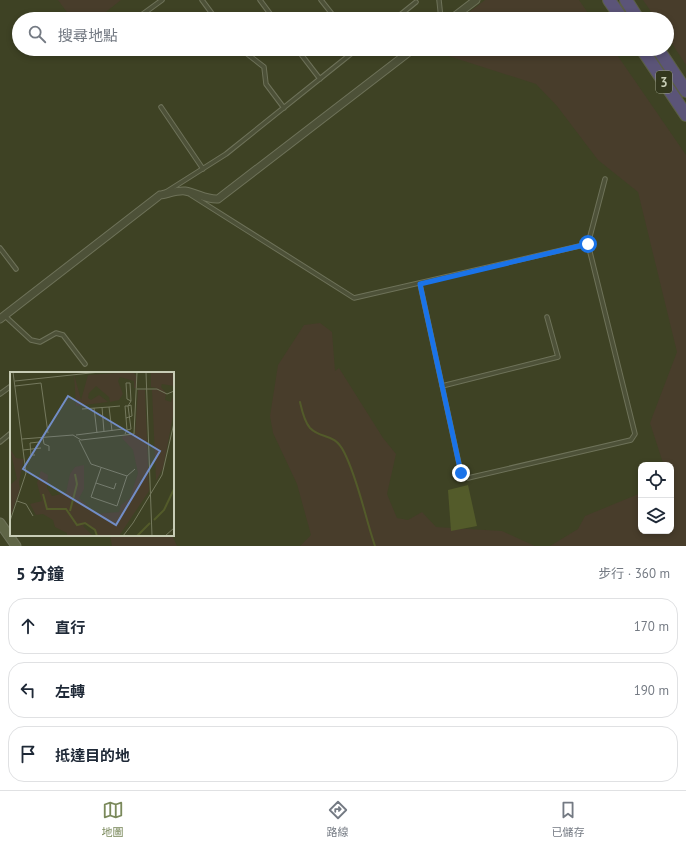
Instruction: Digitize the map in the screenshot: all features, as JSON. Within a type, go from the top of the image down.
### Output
[{"type":"highway","points":[[609,0],[617,12]]},
{"type":"highway","points":[[626,0],[634,12]]},
{"type":"highway","name":"3","points":[[647,56],[686,115]]},
{"type":"highway","name":"3","points":[[663,56],[686,91]]},
{"type":"street","points":[[460,12],[476,0]]},
{"type":"street","points":[[3,317],[160,195],[183,190],[204,196],[211,200],[218,199],[404,56]]},
{"type":"street","points":[[0,523],[16,546]]},
{"type":"lane","points":[[146,12],[162,0]]},
{"type":"lane","points":[[202,0],[211,12]]},
{"type":"lane","points":[[260,0],[269,12]]},
{"type":"lane","points":[[321,0],[330,12]]},
{"type":"lane","points":[[440,0],[441,12]]},
{"type":"lane","points":[[404,12],[416,2]]},
{"type":"lane","points":[[249,56],[264,68],[266,84],[284,108]]},
{"type":"lane","points":[[302,56],[320,79]]},
{"type":"lane","points":[[160,195],[226,154],[348,56]]},
{"type":"lane","points":[[161,107],[203,168]]},
{"type":"lane","points":[[420,284],[461,473],[468,478],[631,440],[635,434],[588,244],[605,179]]},
{"type":"lane","points":[[183,190],[354,298],[588,244]]},
{"type":"lane","points":[[0,248],[16,269]]},
{"type":"lane","points":[[3,317],[31,340],[40,342],[56,333],[63,336],[85,364]]},
{"type":"lane","points":[[442,386],[558,357],[547,317]]},
{"type":"lane","points":[[0,394],[10,387]]},
{"type":"lane","points":[[0,442],[10,434]]},
{"type":"shaded area","points":[[58,0],[121,0],[106,12],[67,12]]},
{"type":"shaded area","points":[[485,0],[579,0],[587,12],[469,12]]},
{"type":"shaded area","points":[[643,0],[686,0],[686,65],[674,47],[674,12],[651,12]]},
{"type":"shaded area","points":[[448,56],[618,56],[686,155],[686,546],[550,546],[578,529],[585,516],[638,494],[638,534],[674,534],[674,462],[663,462],[650,423],[677,352],[638,192],[598,160],[557,106],[536,84]]},
{"type":"shaded area","points":[[320,323],[332,332],[335,371],[339,368],[383,438],[396,454],[387,494],[397,518],[408,520],[422,512],[436,527],[502,531],[535,546],[300,546],[311,535],[297,484],[273,433],[270,416],[278,365],[304,325]]},
{"type":"shaded area","points":[[468,485],[477,526],[451,531],[448,490]]},
{"type":"shaded area","points":[[110,536],[172,536],[177,546],[112,546]]},
{"type":"waterway","points":[[300,402],[302,412],[310,428],[314,432],[332,439],[344,452],[357,486],[375,546]]},
{"type":"route","points":[[461,473],[420,284],[588,244]]}]
